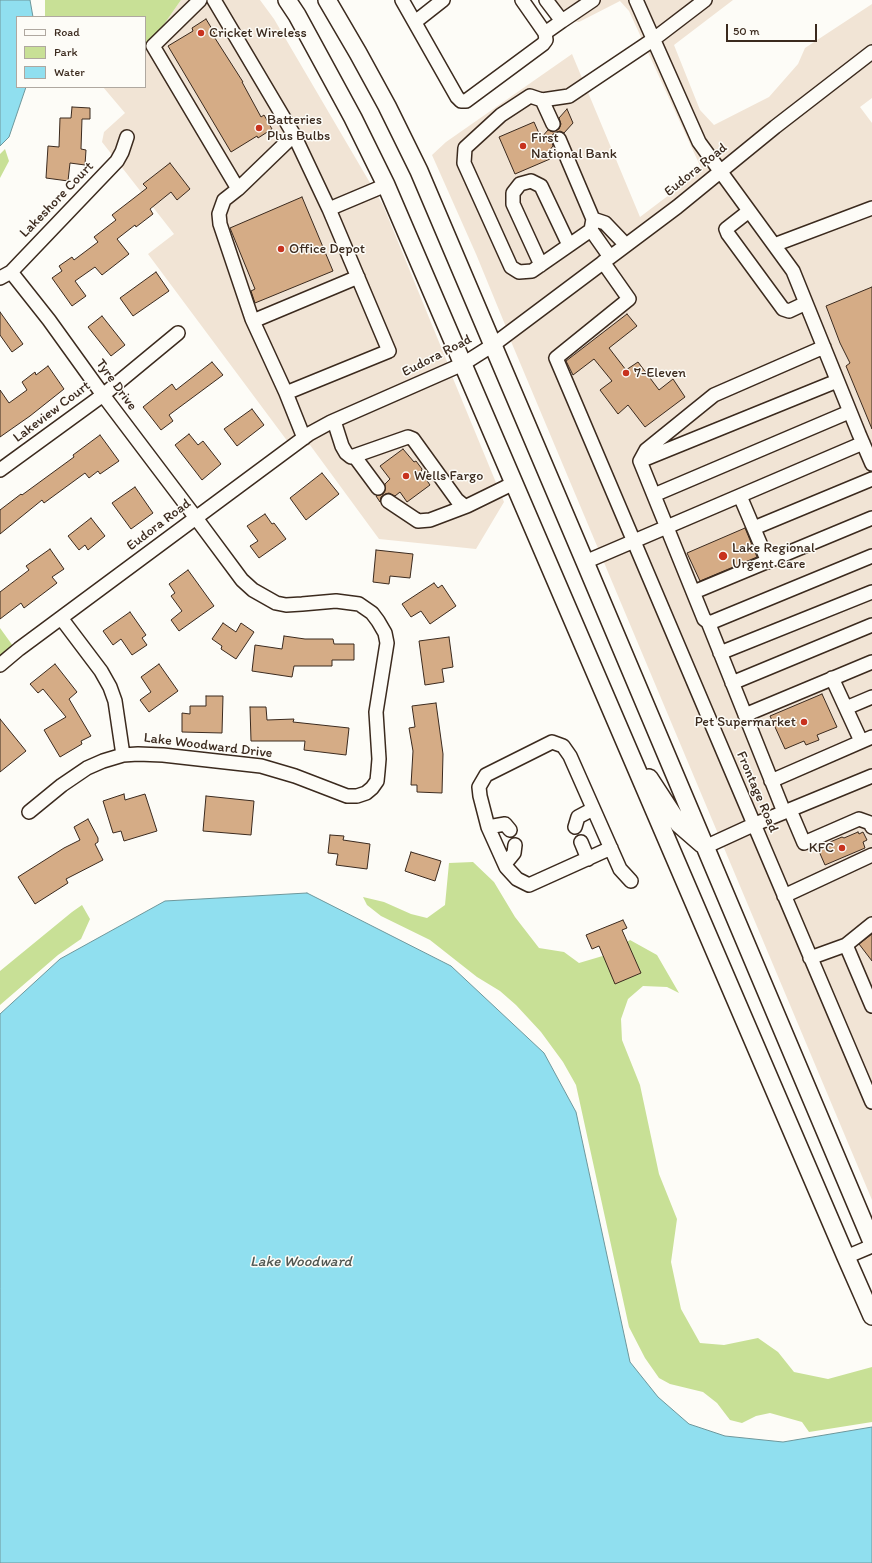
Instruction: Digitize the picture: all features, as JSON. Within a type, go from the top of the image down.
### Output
[{"type":"main road","points":[[288,0],[353,118],[386,185],[872,1316]]},
{"type":"main road","points":[[327,0],[387,106],[419,171],[872,1242]]},
{"type":"main road","points":[[623,737],[679,824],[705,847]]},
{"type":"street","points":[[200,0],[152,46],[238,189]]},
{"type":"street","points":[[214,0],[294,135],[329,209],[389,351],[286,394]]},
{"type":"street","points":[[402,0],[457,97],[461,101],[466,101],[543,44],[546,40],[545,33],[522,0]]},
{"type":"street","points":[[415,22],[443,0]]},
{"type":"street","points":[[546,0],[562,21]]},
{"type":"street","points":[[545,33],[593,0]]},
{"type":"street","points":[[636,0],[699,142],[793,271],[849,412],[872,464]]},
{"type":"street","points":[[626,245],[605,223],[592,225],[569,245],[532,271],[519,272],[510,267],[464,163],[465,148],[501,115],[530,96],[542,100],[569,96],[654,39],[705,0]]},
{"type":"street","name":"Eudora Road","points":[[0,665],[304,438],[334,421],[463,364],[493,345],[626,245],[872,52]]},
{"type":"street","points":[[542,100],[553,124]]},
{"type":"street","points":[[294,135],[238,189],[224,200],[219,214],[220,224],[254,323],[304,438]]},
{"type":"street","name":"Lakeshore Court","points":[[5,275],[117,161],[127,137]]},
{"type":"street","points":[[559,139],[606,259]]},
{"type":"street","points":[[540,265],[513,204],[512,193],[520,184],[530,181],[541,186],[569,245]]},
{"type":"street","points":[[329,209],[386,185]]},
{"type":"street","points":[[774,245],[872,208]]},
{"type":"street","points":[[749,211],[726,229],[728,234],[783,309],[789,311],[806,303]]},
{"type":"street","name":"Frontage Road","points":[[606,259],[629,299],[556,358],[633,542],[681,650],[753,825],[872,1102]]},
{"type":"street","name":"Tyre Drive","points":[[5,275],[49,320],[196,518]]},
{"type":"street","points":[[254,323],[359,281]]},
{"type":"street","name":"Lakeview Court","points":[[0,470],[103,394],[178,333]]},
{"type":"street","points":[[824,348],[714,394],[646,450],[640,462],[704,619],[708,622],[771,781],[804,843],[860,819],[871,824]]},
{"type":"street","points":[[640,462],[837,381]]},
{"type":"street","points":[[654,495],[849,412]]},
{"type":"street","points":[[334,421],[346,454],[351,457],[355,457],[408,437],[413,439],[457,500],[463,505],[467,506]]},
{"type":"street","points":[[585,562],[863,443]]},
{"type":"street","points":[[355,457],[378,488]]},
{"type":"street","points":[[754,528],[872,479]]},
{"type":"street","points":[[388,501],[418,521],[430,520],[467,506],[514,483]]},
{"type":"street","points":[[740,496],[768,562]]},
{"type":"street","name":"Lake Woodward Drive","points":[[29,812],[62,785],[87,768],[103,760],[123,755],[163,755],[261,766],[295,776],[347,796],[357,796],[366,793],[377,781],[379,759],[376,712],[387,643],[385,633],[378,621],[365,608],[350,602],[336,601],[286,605],[276,603],[266,598],[242,580],[196,518]]},
{"type":"street","points":[[694,592],[872,518]]},
{"type":"street","points":[[708,622],[712,622],[872,556]]},
{"type":"street","points":[[720,653],[872,592]]},
{"type":"street","points":[[61,618],[101,671],[110,687],[114,701],[123,755]]},
{"type":"street","points":[[732,683],[872,625]]},
{"type":"street","points":[[745,715],[872,662]]},
{"type":"street","points":[[771,781],[866,739],[846,708],[832,678]]},
{"type":"street","points":[[846,708],[872,698]]},
{"type":"street","points":[[611,848],[529,885],[517,879],[505,864],[488,827],[479,787],[486,775],[552,742],[564,746],[570,756],[593,809],[611,848],[620,869],[631,881]]},
{"type":"street","points":[[705,847],[753,825],[872,776]]},
{"type":"street","points":[[575,828],[578,817],[593,809]]},
{"type":"street","points":[[488,827],[505,824],[510,830]]},
{"type":"street","points":[[581,842],[588,859]]},
{"type":"street","points":[[505,864],[514,853],[515,845]]},
{"type":"street","points":[[784,896],[872,855]]},
{"type":"street","points":[[810,958],[846,946],[872,924]]},
{"type":"street","points":[[846,946],[872,1006]]},
{"type":"street","points":[[846,1257],[872,1246]]},
{"type":"shaded area","points":[[181,0],[260,0],[274,19],[383,205],[448,364],[288,442],[148,254],[174,234],[102,142],[104,132],[125,113],[104,88],[146,88],[146,42],[158,33]]},
{"type":"shaded area","points":[[545,0],[733,0],[674,45],[700,110],[714,125],[769,97],[798,64],[805,48],[872,4],[872,44],[771,122],[673,202],[506,327],[476,254],[432,155],[446,142],[572,54],[640,217],[702,170],[629,11],[620,1],[579,22],[561,20]]},
{"type":"shaded area","points":[[872,60],[872,98],[860,107],[872,123],[872,1200],[510,339]]},
{"type":"shaded area","points":[[452,376],[504,502],[476,549],[379,539],[310,445],[300,448],[334,428]]},
{"type":"green space","points":[[45,0],[181,0],[158,33],[146,42],[146,16],[45,16]]},
{"type":"green space","points":[[5,149],[9,161],[0,178],[0,154]]},
{"type":"green space","points":[[0,628],[13,646],[0,657]]},
{"type":"green space","points":[[473,862],[494,882],[515,917],[539,948],[564,952],[579,963],[606,955],[630,940],[657,955],[679,993],[667,987],[643,986],[628,999],[621,1019],[622,1040],[640,1085],[659,1174],[677,1219],[671,1262],[681,1309],[700,1343],[724,1345],[758,1338],[778,1352],[794,1372],[828,1379],[872,1367],[872,1422],[809,1432],[802,1422],[770,1413],[756,1416],[742,1423],[730,1420],[717,1403],[703,1392],[670,1384],[659,1378],[645,1358],[629,1327],[576,1085],[563,1062],[541,1032],[516,1005],[500,991],[477,977],[430,940],[381,916],[367,905],[363,897],[384,902],[411,914],[427,918],[445,905],[449,863]]},
{"type":"green space","points":[[82,905],[90,919],[81,939],[58,955],[0,1005],[0,971]]},
{"type":"water","points":[[0,0],[30,0],[33,16],[16,16],[16,88],[26,88],[9,137],[0,146]]},
{"type":"water","name":"Lake Woodward","points":[[307,893],[451,966],[544,1053],[576,1112],[630,1362],[658,1397],[689,1424],[725,1436],[783,1442],[872,1427],[872,1563],[0,1563],[0,1014],[60,959],[165,901]]},
{"type":"building","points":[[206,19],[215,34],[213,35],[243,82],[261,117],[264,115],[272,129],[258,138],[257,136],[231,152],[168,46],[193,31],[192,28]]},
{"type":"building","points":[[72,107],[90,108],[90,119],[82,119],[81,149],[86,150],[85,165],[70,163],[68,181],[46,178],[48,146],[59,147],[60,118],[71,118]]},
{"type":"building","name":"First National Bank","points":[[567,109],[573,123],[564,133],[560,131],[552,135],[551,138],[553,146],[547,153],[550,159],[515,174],[499,137],[534,122],[541,138],[548,130],[553,132],[559,129],[561,124],[559,118]]},
{"type":"building","points":[[170,163],[190,189],[177,200],[171,192],[150,209],[153,214],[136,227],[135,225],[117,239],[129,254],[102,275],[95,267],[75,281],[86,296],[72,306],[52,278],[62,271],[59,266],[72,257],[74,260],[98,242],[94,237],[116,220],[112,215],[147,188],[143,184]]},
{"type":"building","name":"Office Depot","points":[[302,197],[333,271],[255,303],[251,291],[255,289],[230,228]]},
{"type":"building","points":[[156,272],[169,291],[133,316],[120,298]]},
{"type":"building","points":[[872,287],[872,429],[846,366],[850,363],[840,343],[826,306]]},
{"type":"building","points":[[0,312],[23,344],[12,352],[0,335]]},
{"type":"building","name":"7-Eleven","points":[[627,314],[637,326],[609,348],[626,370],[638,362],[659,390],[673,379],[685,397],[645,427],[628,405],[618,414],[600,390],[612,381],[594,359],[573,375],[566,361]]},
{"type":"building","points":[[102,316],[125,345],[111,356],[88,327]]},
{"type":"building","points":[[212,362],[223,375],[169,415],[173,421],[161,430],[143,407],[172,384],[176,390]]},
{"type":"building","points":[[48,366],[64,389],[0,437],[0,390],[9,403],[27,390],[22,382],[35,372],[36,375]]},
{"type":"building","points":[[252,409],[264,425],[237,446],[224,429]]},
{"type":"building","points":[[189,434],[198,445],[203,441],[221,464],[202,480],[175,445]]},
{"type":"building","points":[[100,435],[119,461],[100,474],[98,471],[89,478],[85,473],[44,503],[42,500],[0,534],[0,510],[74,457],[73,455]]},
{"type":"building","name":"Wells Fargo","points":[[403,449],[422,469],[421,472],[430,485],[407,502],[400,492],[395,496],[389,493],[385,494],[381,497],[380,502],[376,496],[383,494],[385,491],[385,484],[390,479],[380,466]]},
{"type":"building","points":[[322,473],[339,494],[306,520],[290,498]]},
{"type":"building","points":[[135,487],[153,513],[131,529],[112,503]]},
{"type":"building","points":[[265,514],[286,539],[259,558],[250,546],[258,541],[247,526]]},
{"type":"building","points":[[91,518],[105,536],[88,550],[85,545],[79,550],[68,536]]},
{"type":"building","name":"Lake Regional Urgent Care","points":[[745,528],[757,557],[700,581],[687,553]]},
{"type":"building","points":[[50,549],[64,569],[52,577],[57,583],[24,608],[21,603],[0,619],[0,592],[29,570],[26,566]]},
{"type":"building","points":[[376,550],[413,554],[410,578],[390,576],[389,584],[373,582]]},
{"type":"building","points":[[188,570],[214,606],[179,631],[171,620],[182,611],[171,596],[175,593],[169,584]]},
{"type":"building","points":[[434,583],[438,588],[442,585],[456,606],[430,624],[421,611],[411,617],[402,604]]},
{"type":"building","points":[[130,612],[146,635],[142,638],[147,645],[132,655],[121,639],[113,645],[103,631]]},
{"type":"building","points":[[223,623],[236,632],[241,623],[254,632],[236,659],[221,649],[222,646],[212,639]]},
{"type":"building","points":[[284,636],[305,639],[333,639],[334,644],[354,644],[354,660],[332,660],[332,666],[294,666],[292,677],[252,671],[255,645],[282,649]]},
{"type":"building","points":[[449,637],[453,667],[442,669],[444,682],[425,685],[419,641]]},
{"type":"building","points":[[55,664],[77,692],[69,699],[91,736],[81,741],[82,744],[60,757],[44,730],[66,717],[43,689],[38,693],[30,684]]},
{"type":"building","points":[[159,664],[178,691],[149,712],[140,700],[151,692],[141,677]]},
{"type":"building","name":"Pet Supermarket","points":[[822,694],[837,727],[817,735],[819,740],[806,745],[804,741],[785,749],[770,716]]},
{"type":"building","points":[[206,696],[223,696],[222,733],[182,732],[182,713],[190,714],[190,706],[206,706]]},
{"type":"building","points":[[436,703],[443,754],[442,793],[417,792],[417,785],[411,785],[413,751],[409,728],[415,727],[412,706]]},
{"type":"building","points":[[250,707],[266,707],[267,720],[294,719],[293,722],[349,728],[346,755],[304,750],[305,741],[251,741]]},
{"type":"building","points":[[0,719],[26,751],[0,772]]},
{"type":"building","points":[[124,794],[125,800],[145,794],[157,831],[124,841],[121,831],[113,833],[103,801]]},
{"type":"building","points":[[206,796],[254,801],[251,835],[203,831]]},
{"type":"building","points":[[88,819],[98,838],[98,842],[95,844],[103,860],[66,879],[68,883],[35,904],[18,877],[64,848],[80,840],[74,827]]},
{"type":"building","name":"KFC","points":[[858,832],[859,834],[863,832],[867,840],[863,842],[865,848],[825,865],[818,849],[831,844],[830,842]]},
{"type":"building","points":[[330,835],[344,836],[343,840],[370,844],[367,869],[336,865],[338,854],[328,853]]},
{"type":"building","points":[[411,852],[441,861],[435,881],[405,871]]},
{"type":"building","points":[[623,920],[627,928],[622,930],[641,973],[615,984],[599,946],[592,949],[586,935]]},
{"type":"building","points":[[872,934],[872,961],[859,944]]},
{"type":"place","name":"Cricket Wireless","points":[[201,33]]},
{"type":"place","name":"Batteries Plus Bulbs","points":[[259,128]]},
{"type":"place","name":"First National Bank","points":[[523,146]]},
{"type":"place","name":"Office Depot","points":[[281,249]]},
{"type":"place","name":"7-Eleven","points":[[626,373]]},
{"type":"place","name":"Wells Fargo","points":[[406,476]]},
{"type":"place","name":"Lake Regional Urgent Care","points":[[723,556]]},
{"type":"place","name":"Pet Supermarket","points":[[804,722]]},
{"type":"place","name":"KFC","points":[[842,848]]}]
